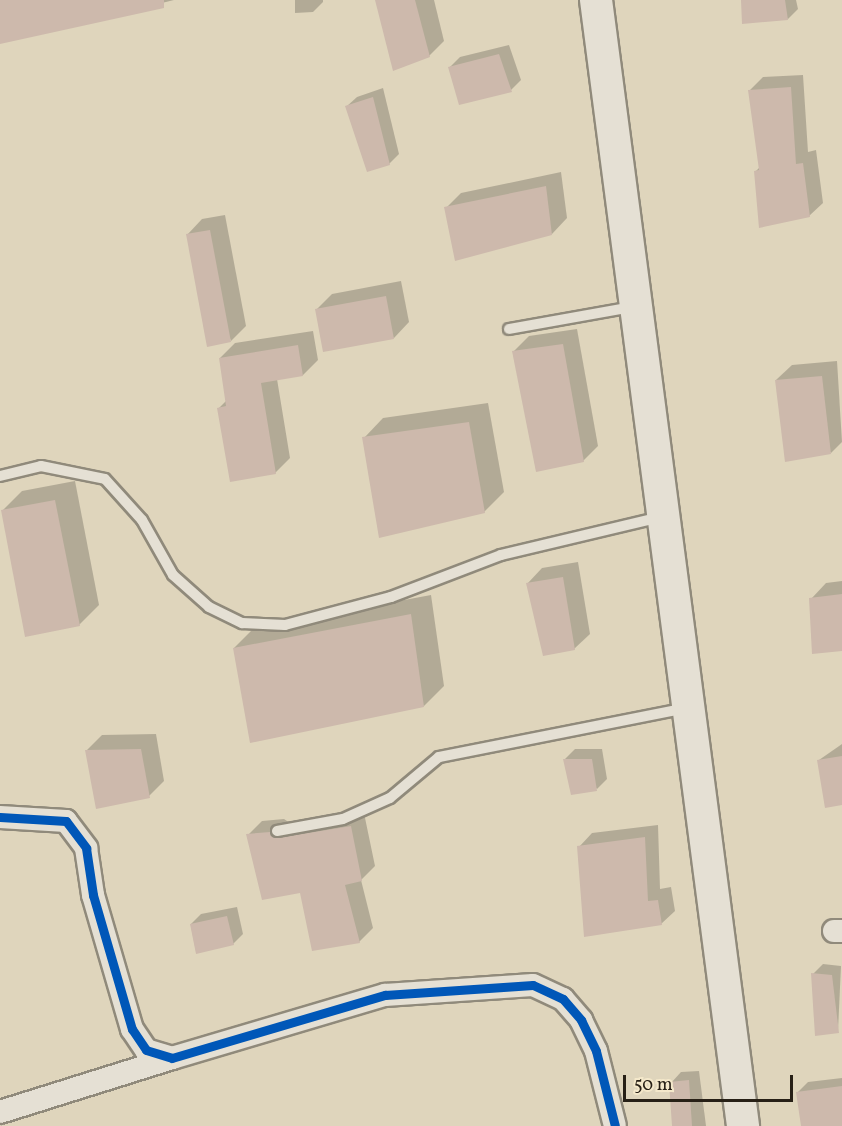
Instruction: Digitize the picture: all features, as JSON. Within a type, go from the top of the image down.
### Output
[{"type":"main road","points":[[596,0],[666,516],[686,708],[743,1126]]},
{"type":"street","points":[[0,817],[66,820],[86,848],[93,895],[132,1029],[146,1050],[172,1058]]},
{"type":"street","points":[[0,1112],[385,995],[533,985],[563,999],[581,1020],[596,1051],[615,1126]]},
{"type":"lane","points":[[509,329],[638,306]]},
{"type":"lane","points":[[0,476],[41,466],[105,479],[142,520],[173,575],[209,607],[242,622],[274,624],[390,597],[501,555],[666,516]]},
{"type":"lane","points":[[277,831],[343,819],[390,798],[439,757],[686,708]]},
{"type":"building","points":[[0,0],[164,0],[164,8],[0,44]]},
{"type":"building","points":[[375,0],[415,0],[430,57],[393,71]]},
{"type":"building","points":[[741,0],[785,0],[788,20],[742,24]]},
{"type":"building","points":[[499,54],[512,92],[459,105],[448,67]]},
{"type":"building","points":[[791,87],[796,164],[803,163],[810,217],[759,228],[754,171],[759,170],[748,90]]},
{"type":"building","points":[[373,97],[390,165],[367,172],[345,106]]},
{"type":"building","points":[[546,186],[552,235],[455,261],[444,207]]},
{"type":"building","points":[[210,230],[231,342],[207,347],[186,234]]},
{"type":"building","points":[[386,296],[394,339],[323,352],[315,309]]},
{"type":"building","points":[[563,344],[584,462],[536,472],[512,351]]},
{"type":"building","points":[[298,345],[303,376],[261,383],[276,474],[230,482],[217,408],[226,406],[219,358]]},
{"type":"building","points":[[822,376],[831,454],[785,462],[775,380]]},
{"type":"building","points":[[469,422],[485,513],[379,538],[362,437]]},
{"type":"building","points":[[55,500],[80,626],[25,637],[1,510]]},
{"type":"building","points":[[563,577],[575,650],[543,656],[526,583]]},
{"type":"building","points":[[842,594],[842,651],[812,654],[809,598]]},
{"type":"building","points":[[411,614],[424,707],[250,743],[233,648]]},
{"type":"building","points":[[141,749],[150,798],[96,809],[85,750]]},
{"type":"building","points":[[842,756],[842,805],[825,808],[817,760]]},
{"type":"building","points":[[563,759],[592,759],[597,791],[571,795]]},
{"type":"building","points":[[351,826],[362,881],[345,885],[360,943],[312,951],[300,893],[262,900],[246,834],[270,832],[278,838]]},
{"type":"building","points":[[645,837],[648,901],[658,900],[662,925],[584,937],[577,846]]},
{"type":"building","points":[[227,916],[234,945],[196,954],[190,924]]},
{"type":"building","points":[[811,973],[832,975],[839,1033],[815,1036]]},
{"type":"building","points":[[689,1080],[692,1126],[672,1126],[669,1082]]},
{"type":"building","points":[[842,1086],[842,1126],[801,1126],[796,1092]]},
{"type":"cycle path","points":[[0,817],[66,821],[86,848],[93,895],[132,1029],[146,1050],[172,1058],[385,995],[533,985],[563,999],[581,1020],[596,1051],[615,1126]]}]
